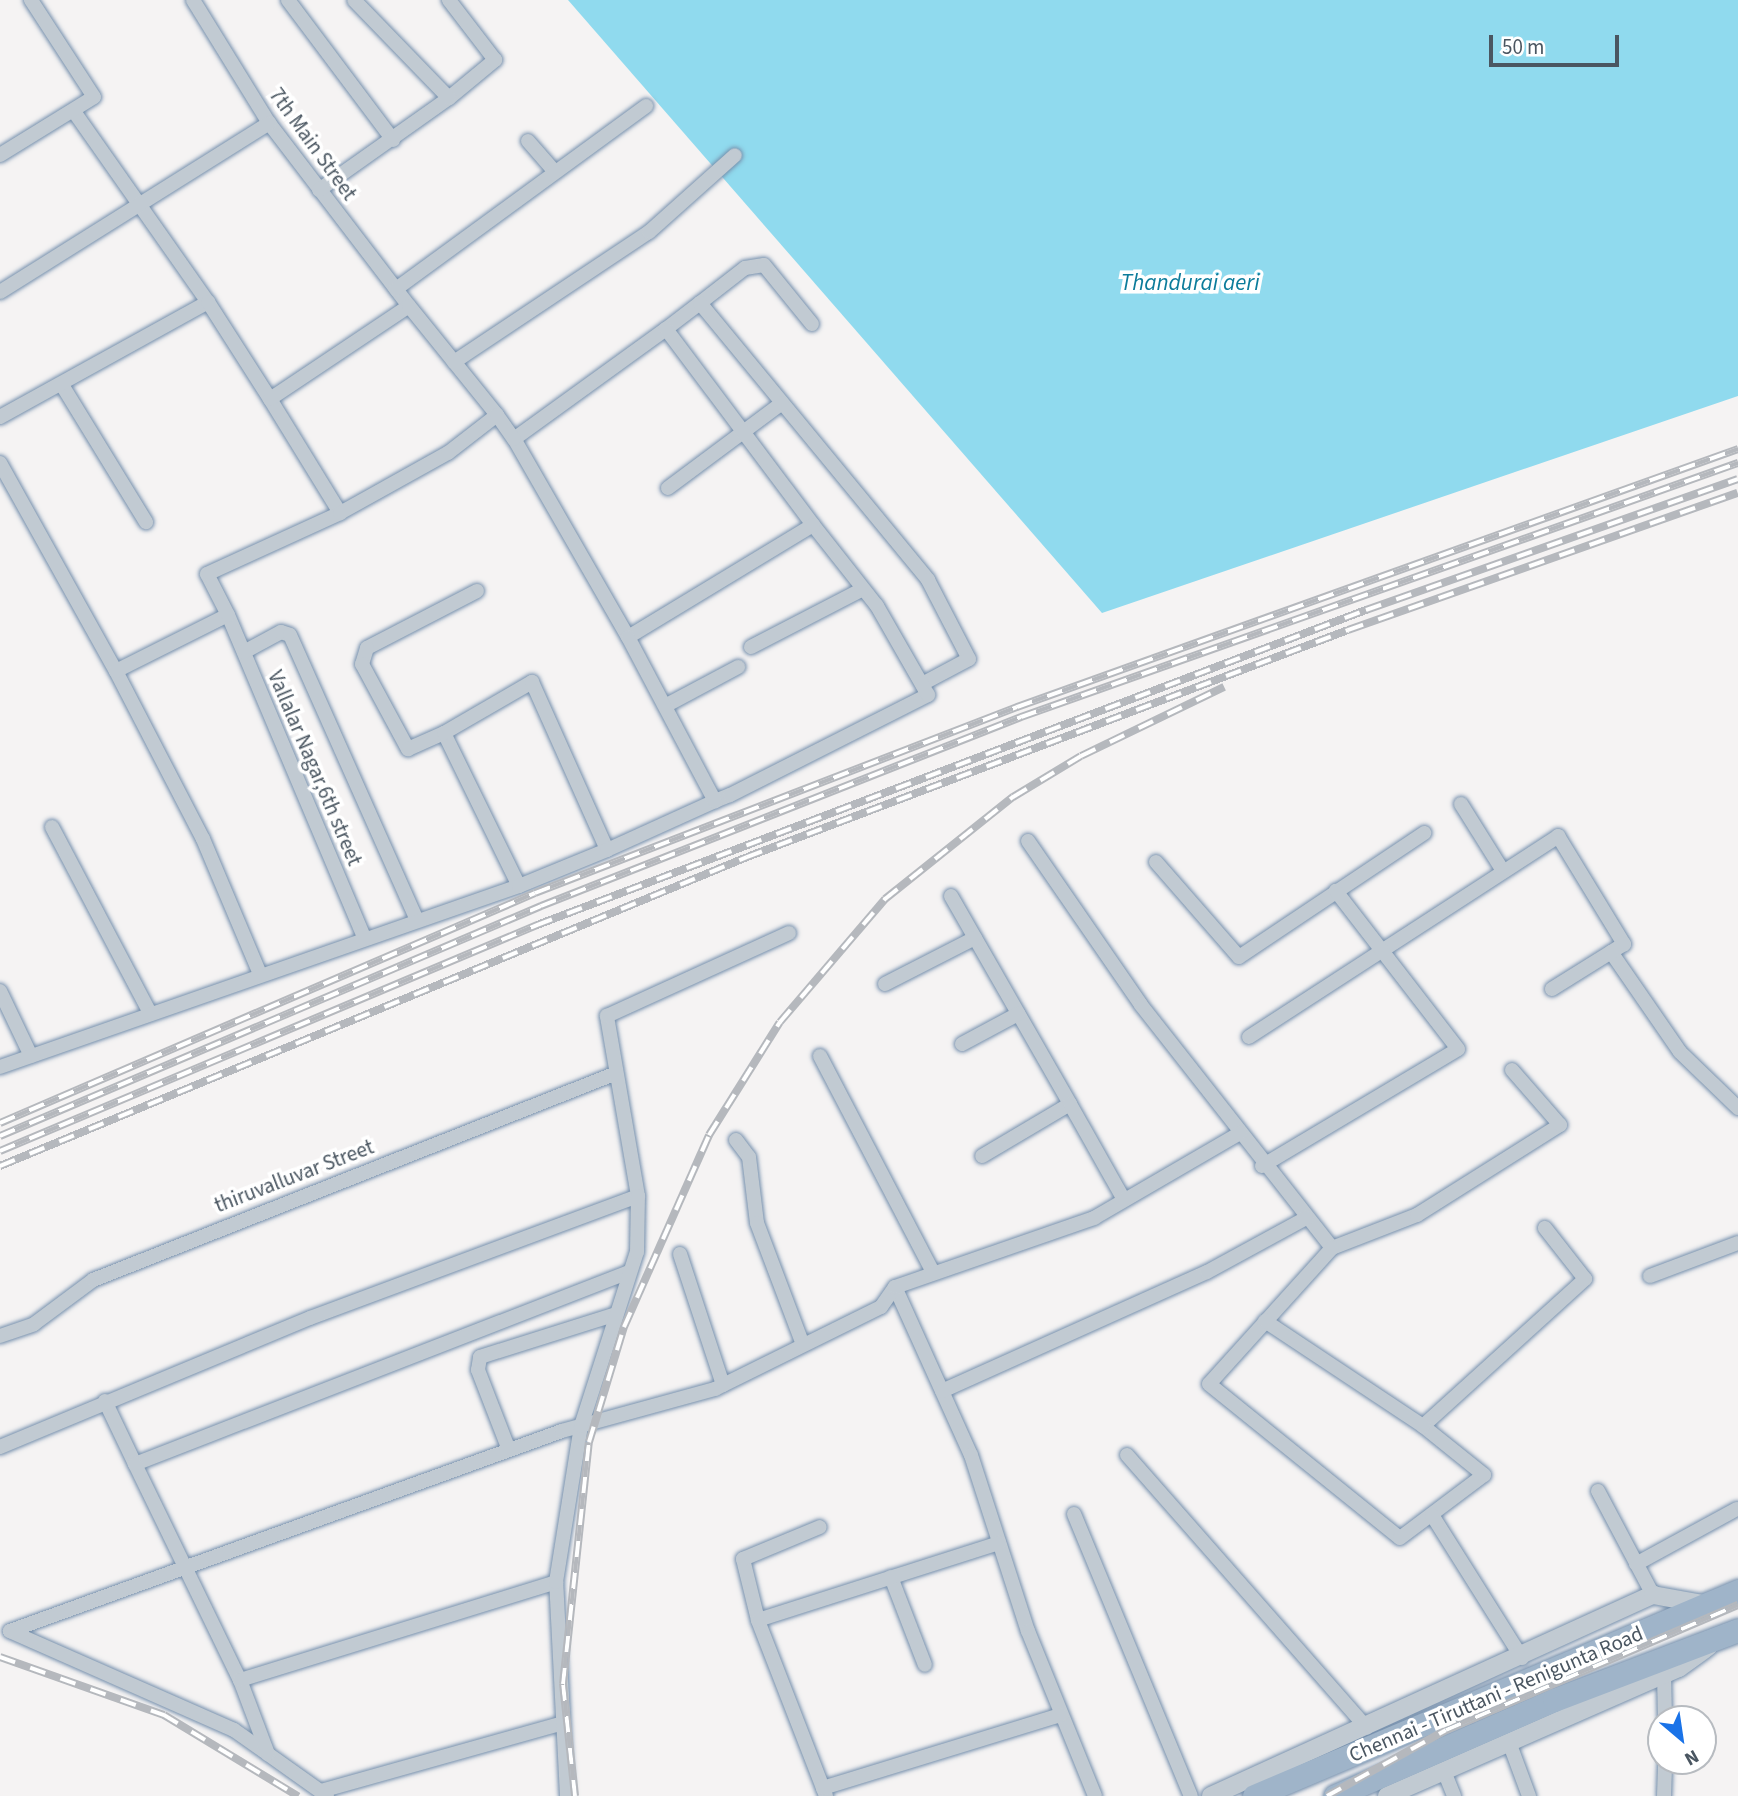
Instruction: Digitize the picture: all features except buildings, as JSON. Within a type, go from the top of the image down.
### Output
[{"type":"highway","name":"Chennai - Tiruttani - Renigunta Road","points":[[1254,1796],[1738,1591]]},
{"type":"highway","name":"Chennai - Tiruttani - Renigunta Road","points":[[1335,1796],[1554,1700],[1729,1635]]},
{"type":"street","points":[[0,155],[75,113],[94,91],[31,0]]},
{"type":"street","name":"7th Main Street","points":[[193,0],[269,123],[514,439],[628,637],[715,802]]},
{"type":"street","points":[[288,0],[393,140]]},
{"type":"street","points":[[354,0],[449,98]]},
{"type":"street","points":[[320,190],[393,140],[495,60],[449,0]]},
{"type":"street","points":[[396,289],[646,106]]},
{"type":"street","points":[[75,113],[138,210],[208,302],[341,513],[448,453],[497,415]]},
{"type":"street","points":[[0,292],[138,210],[269,123]]},
{"type":"street","points":[[528,141],[555,173]]},
{"type":"street","points":[[454,362],[639,240],[735,155]]},
{"type":"street","points":[[514,439],[745,268],[764,265],[812,324]]},
{"type":"street","points":[[0,417],[208,302]]},
{"type":"street","points":[[700,303],[928,580],[969,659],[922,684]]},
{"type":"street","points":[[270,399],[409,306]]},
{"type":"street","points":[[0,1067],[364,937],[519,886],[715,802],[928,695],[861,590],[666,329]]},
{"type":"street","points":[[62,385],[146,522]]},
{"type":"street","points":[[668,488],[745,434],[782,403]]},
{"type":"street","points":[[0,463],[116,671],[203,839],[260,974]]},
{"type":"street","name":"Vallalar Nagar,6th street","points":[[341,513],[207,574],[228,615],[364,937]]},
{"type":"street","points":[[628,637],[813,525]]},
{"type":"street","points":[[751,647],[861,590]]},
{"type":"street","points":[[477,591],[362,654],[402,744],[417,748],[532,682],[607,850]]},
{"type":"street","points":[[116,671],[228,615]]},
{"type":"street","points":[[244,652],[281,632],[290,635],[417,920]]},
{"type":"street","points":[[665,706],[738,667]]},
{"type":"street","points":[[444,733],[519,886]]},
{"type":"street","points":[[1461,804],[1503,871]]},
{"type":"street","points":[[52,827],[150,1013]]},
{"type":"street","points":[[1156,862],[1239,957],[1424,833]]},
{"type":"street","points":[[1249,1037],[1558,836],[1624,944],[1552,989]]},
{"type":"street","points":[[1028,841],[1262,1166],[1332,1248]]},
{"type":"street","points":[[1262,1166],[1458,1049],[1336,891]]},
{"type":"street","points":[[951,896],[1124,1200]]},
{"type":"street","points":[[567,1796],[561,1724],[556,1582],[581,1426],[637,1252],[638,1196],[614,1074],[607,1016],[789,933]]},
{"type":"street","points":[[886,984],[975,938]]},
{"type":"street","points":[[1611,952],[1680,1052],[1738,1108]]},
{"type":"street","points":[[0,991],[31,1056]]},
{"type":"street","points":[[962,1044],[1018,1014]]},
{"type":"street","points":[[821,1056],[933,1272]]},
{"type":"street","points":[[1265,1321],[1423,1426],[1484,1475],[1400,1538],[1209,1384],[1265,1321],[1332,1248],[1417,1215],[1560,1125],[1512,1070]]},
{"type":"street","name":"thiruvalluvar Street","points":[[0,1336],[33,1324],[93,1280],[614,1074]]},
{"type":"street","points":[[982,1156],[1070,1104]]},
{"type":"street","points":[[5,1631],[187,1568],[509,1450],[723,1385],[881,1307],[895,1287],[1094,1218],[1240,1132]]},
{"type":"street","points":[[736,1140],[749,1157],[757,1223],[803,1345]]},
{"type":"street","points":[[0,1447],[105,1401],[638,1196]]},
{"type":"street","points":[[942,1391],[1207,1272],[1306,1218]]},
{"type":"street","points":[[1423,1426],[1585,1279],[1545,1228]]},
{"type":"street","points":[[1650,1276],[1738,1242]]},
{"type":"street","points":[[680,1254],[723,1385]]},
{"type":"street","points":[[135,1464],[629,1272]]},
{"type":"street","points":[[895,1287],[942,1391],[1061,1715],[1095,1796]]},
{"type":"street","points":[[509,1450],[478,1370],[480,1357],[616,1314]]},
{"type":"street","points":[[105,1401],[240,1680],[268,1754]]},
{"type":"street","points":[[1127,1455],[1367,1728]]},
{"type":"street","points":[[1598,1491],[1653,1595]]},
{"type":"street","points":[[1636,1564],[1737,1508]]},
{"type":"street","points":[[1074,1514],[1191,1796]]},
{"type":"street","points":[[1432,1515],[1522,1658]]},
{"type":"street","points":[[820,1527],[743,1559],[758,1620],[825,1792],[1061,1715]]},
{"type":"street","points":[[758,1620],[999,1543]]},
{"type":"street","points":[[891,1577],[925,1665]]},
{"type":"street","points":[[240,1680],[556,1582]]},
{"type":"street","points":[[1211,1796],[1522,1658],[1653,1595],[1703,1604]]},
{"type":"street","points":[[5,1631],[197,1713],[268,1754],[324,1794],[561,1724]]},
{"type":"street","points":[[1387,1796],[1664,1674],[1729,1635]]},
{"type":"street","points":[[1664,1674],[1665,1705]]},
{"type":"street","points":[[1509,1742],[1529,1796]]},
{"type":"street","points":[[1444,1770],[1454,1796]]},
{"type":"street","points":[[1664,1796],[1665,1775]]},
{"type":"water","name":"Thandurai aeri","points":[[568,0],[1738,0],[1738,396],[1102,613]]},
{"type":"railway","points":[[0,1123],[535,893],[1017,707],[1738,449]]},
{"type":"railway","points":[[0,1136],[541,906],[1021,717],[1738,463]]},
{"type":"railway","points":[[0,1151],[537,925],[1366,610],[1738,479]]},
{"type":"railway","points":[[0,1166],[747,857],[1348,630],[1738,493]]},
{"type":"railway","points":[[575,1796],[563,1684],[589,1442],[624,1327],[709,1135],[780,1022],[885,899],[1013,797],[1081,756],[1224,687]]},
{"type":"railway","points":[[1327,1796],[1446,1730],[1738,1605]]},
{"type":"railway","points":[[0,1657],[164,1715],[298,1796]]}]
